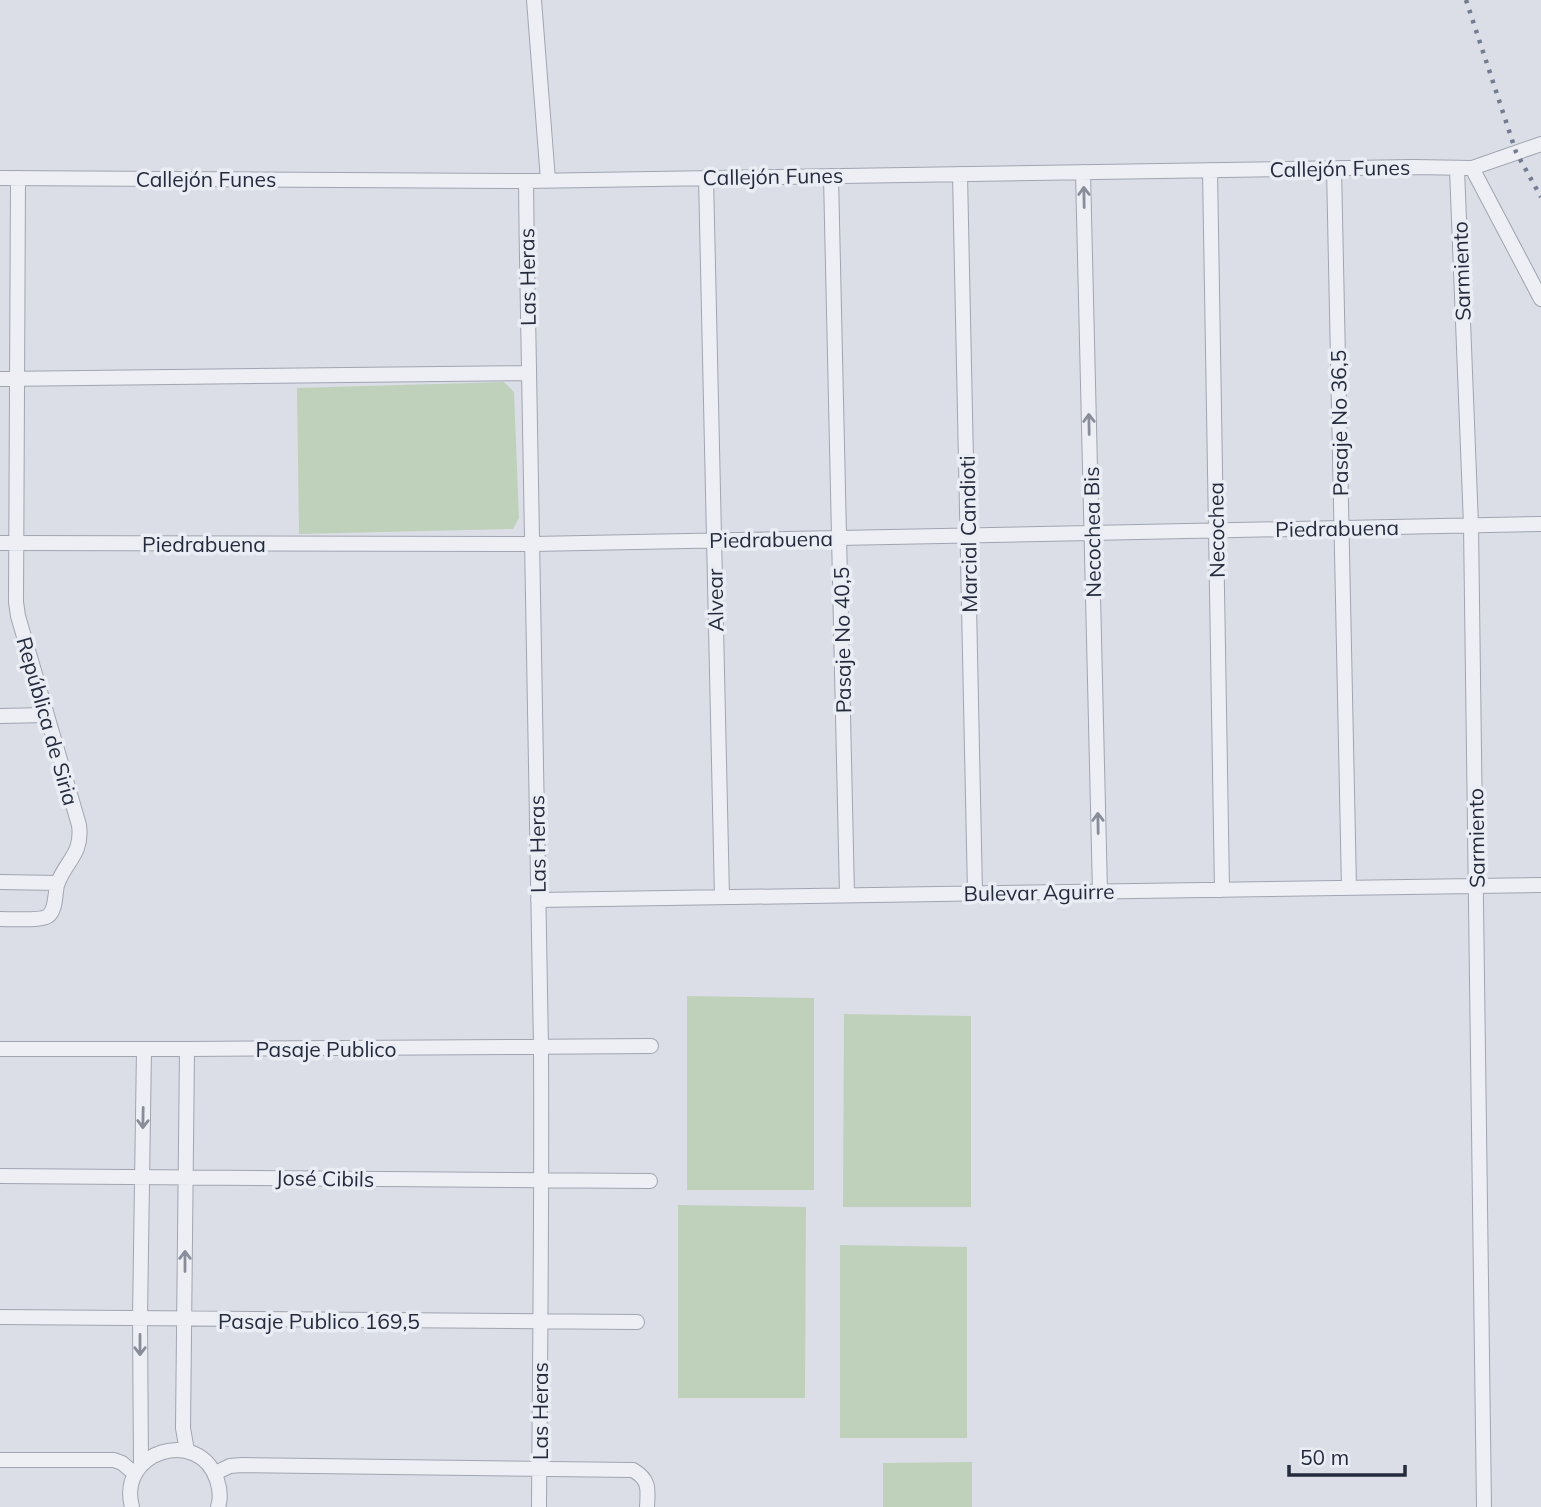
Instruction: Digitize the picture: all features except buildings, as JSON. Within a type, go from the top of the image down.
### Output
[{"type":"street","points":[[534,0],[548,180]]},
{"type":"street","name":"Callejón Funes","points":[[0,178],[526,181],[1334,168],[1457,169],[1472,168],[1541,144]]},
{"type":"street","name":"Pasaje No 36,5","points":[[1334,168],[1349,888]]},
{"type":"street","points":[[1472,168],[1541,299]]},
{"type":"street","name":"Sarmiento","points":[[1457,169],[1471,525],[1484,1507]]},
{"type":"street","name":"Necochea","points":[[1210,170],[1222,890]]},
{"type":"street","name":"Necochea Bis","points":[[1083,172],[1100,892]]},
{"type":"street","name":"Marcial Candioti","points":[[960,174],[975,893]]},
{"type":"street","name":"Pasaje No 40,5","points":[[831,176],[847,895]]},
{"type":"street","name":"Alvear","points":[[706,177],[722,897]]},
{"type":"street","name":"República de Siria","points":[[0,919],[46,918],[52,913],[58,883],[81,838],[16,601],[18,178]]},
{"type":"street","name":"Las Heras","points":[[526,181],[541,1047],[540,1507]]},
{"type":"street","points":[[0,379],[528,373]]},
{"type":"street","name":"Piedrabuena","points":[[0,543],[533,544],[1541,524]]},
{"type":"street","points":[[0,716],[47,715]]},
{"type":"street","points":[[0,882],[58,883]]},
{"type":"street","name":"Bulevar Aguirre","points":[[538,900],[1541,885]]},
{"type":"street","name":"Pasaje Publico","points":[[0,1049],[651,1046]]},
{"type":"street","points":[[138,1470],[144,1049]]},
{"type":"street","points":[[187,1049],[183,1427],[187,1451]]},
{"type":"street","name":"José Cibils","points":[[0,1176],[650,1181]]},
{"type":"street","name":"Pasaje Publico 169,5","points":[[0,1317],[637,1322]]},
{"type":"street","points":[[132,1507],[130,1489],[138,1470],[149,1458],[160,1452],[174,1450],[199,1456],[215,1473],[220,1488],[218,1507]]},
{"type":"street","points":[[0,1460],[114,1460],[138,1470]]},
{"type":"street","points":[[215,1473],[230,1466],[242,1465],[633,1470],[643,1476],[648,1489],[647,1507]]},
{"type":"green space","points":[[504,382],[514,392],[519,518],[513,529],[299,534],[297,388]]},
{"type":"green space","points":[[687,996],[814,998],[814,1190],[687,1190]]},
{"type":"green space","points":[[844,1014],[971,1016],[971,1207],[843,1207]]},
{"type":"green space","points":[[678,1205],[806,1207],[805,1398],[678,1398]]},
{"type":"green space","points":[[840,1245],[967,1247],[967,1438],[840,1438]]},
{"type":"green space","points":[[972,1462],[972,1507],[883,1507],[883,1463]]},
{"type":"railway","points":[[1466,0],[1516,152],[1541,197]]}]
